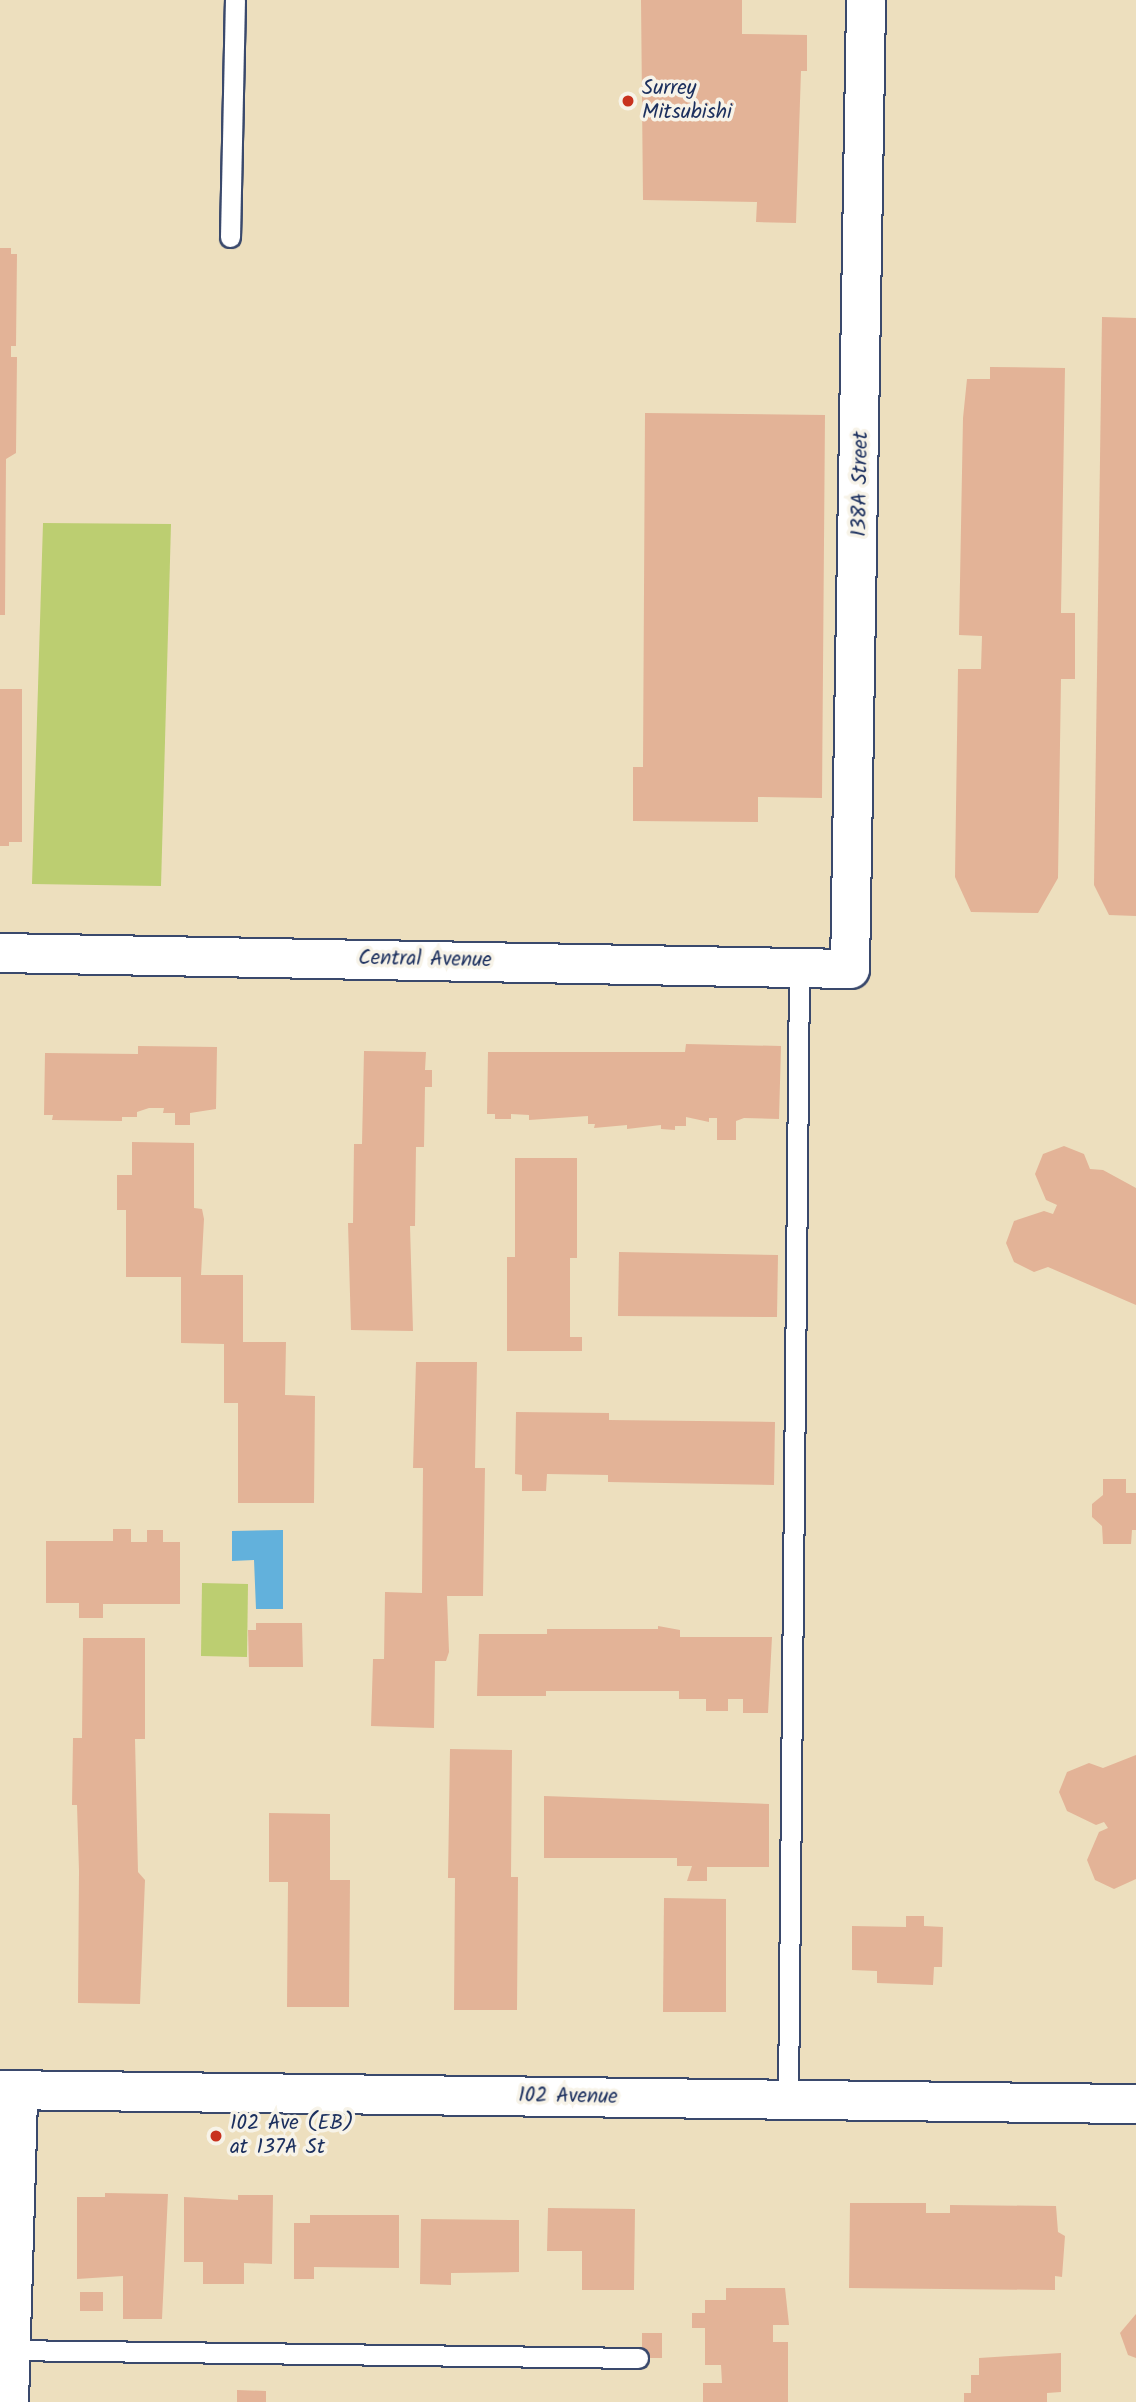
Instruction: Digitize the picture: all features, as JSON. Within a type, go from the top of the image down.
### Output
[{"type":"street","name":"138A Street","points":[[850,969],[866,0]]},
{"type":"street","name":"Central Avenue","points":[[0,953],[850,969]]},
{"type":"street","name":"102 Avenue","points":[[9,2090],[1136,2104]]},
{"type":"street","points":[[9,2090],[6,2350],[9,2402]]},
{"type":"lane","points":[[230,237],[235,0]]},
{"type":"lane","points":[[788,2098],[800,967]]},
{"type":"lane","points":[[6,2350],[638,2358]]},
{"type":"green space","points":[[43,523],[171,524],[161,886],[32,884]]},
{"type":"green space","points":[[202,1583],[248,1584],[247,1657],[201,1656]]},
{"type":"water","points":[[283,1530],[283,1609],[256,1609],[254,1560],[232,1561],[232,1531]]},
{"type":"building","points":[[641,0],[742,0],[742,34],[807,35],[807,71],[801,71],[796,223],[756,222],[757,202],[643,200]]},
{"type":"building","points":[[0,248],[11,248],[11,254],[17,254],[16,346],[11,346],[11,357],[17,357],[16,453],[6,459],[5,615],[0,615]]},
{"type":"building","points":[[1102,317],[1136,318],[1136,916],[1109,915],[1094,885]]},
{"type":"building","points":[[990,367],[1065,368],[1061,613],[1075,613],[1075,679],[1061,679],[1058,878],[1038,913],[971,912],[955,877],[958,669],[981,669],[982,636],[959,635],[963,418],[967,379],[990,379]]},
{"type":"building","points":[[645,413],[825,415],[822,798],[758,797],[758,822],[633,821],[633,767],[643,767]]},
{"type":"building","points":[[0,689],[22,689],[22,842],[9,842],[9,846],[0,846]]},
{"type":"building","points":[[686,1044],[781,1046],[779,1119],[744,1118],[736,1121],[736,1140],[717,1140],[717,1118],[709,1118],[709,1122],[686,1117],[686,1126],[675,1126],[675,1130],[661,1129],[661,1125],[627,1129],[627,1125],[594,1128],[595,1124],[588,1124],[588,1116],[529,1120],[529,1115],[511,1114],[511,1119],[495,1119],[495,1114],[487,1114],[488,1052],[685,1052]]},
{"type":"building","points":[[138,1046],[217,1047],[216,1109],[190,1113],[190,1125],[175,1125],[175,1113],[163,1113],[164,1108],[149,1108],[137,1112],[137,1117],[122,1117],[122,1121],[52,1120],[53,1115],[44,1115],[45,1053],[138,1054]]},
{"type":"building","points":[[364,1051],[426,1052],[425,1070],[432,1070],[432,1087],[425,1087],[424,1147],[416,1147],[415,1226],[410,1226],[413,1331],[351,1330],[348,1223],[353,1223],[354,1144],[362,1144]]},
{"type":"building","points":[[132,1142],[194,1143],[194,1208],[202,1209],[204,1219],[201,1275],[243,1275],[243,1342],[286,1342],[285,1395],[315,1396],[314,1503],[238,1503],[238,1403],[224,1403],[224,1344],[181,1343],[181,1277],[126,1277],[126,1210],[117,1210],[117,1175],[132,1175]]},
{"type":"building","points":[[1064,1146],[1084,1154],[1090,1169],[1103,1170],[1136,1188],[1136,1305],[1048,1267],[1034,1272],[1014,1262],[1006,1243],[1014,1221],[1044,1211],[1053,1214],[1057,1205],[1046,1200],[1035,1174],[1043,1154]]},
{"type":"building","points":[[515,1158],[577,1158],[577,1258],[570,1258],[570,1337],[582,1337],[582,1351],[507,1351],[507,1257],[515,1257]]},
{"type":"building","points":[[619,1252],[778,1255],[777,1317],[618,1316]]},
{"type":"building","points":[[416,1362],[477,1362],[475,1468],[485,1468],[483,1596],[447,1596],[449,1652],[446,1661],[435,1661],[434,1728],[371,1726],[373,1659],[384,1659],[385,1592],[422,1593],[423,1468],[413,1468]]},
{"type":"building","points":[[516,1412],[609,1413],[609,1420],[775,1422],[774,1485],[608,1482],[608,1475],[547,1474],[546,1491],[522,1491],[522,1475],[515,1474]]},
{"type":"building","points":[[1103,1479],[1126,1479],[1126,1493],[1136,1493],[1136,1530],[1132,1530],[1131,1544],[1103,1544],[1102,1526],[1092,1517],[1092,1504],[1103,1495]]},
{"type":"building","points":[[113,1529],[131,1529],[131,1542],[147,1542],[147,1530],[163,1530],[163,1542],[180,1542],[180,1604],[103,1604],[103,1618],[79,1618],[79,1603],[46,1603],[46,1541],[113,1541]]},
{"type":"building","points":[[256,1623],[302,1623],[303,1667],[249,1667],[248,1630],[256,1630]]},
{"type":"building","points":[[658,1626],[680,1630],[680,1637],[772,1637],[768,1713],[743,1713],[743,1699],[728,1699],[728,1711],[706,1711],[706,1699],[679,1699],[679,1691],[546,1691],[546,1696],[477,1696],[479,1634],[547,1634],[547,1629],[658,1629]]},
{"type":"building","points":[[83,1638],[145,1638],[145,1739],[135,1739],[138,1872],[145,1880],[140,2004],[78,2003],[77,1805],[72,1805],[73,1738],[82,1738]]},
{"type":"building","points":[[450,1749],[512,1750],[511,1877],[518,1877],[517,2010],[454,2010],[455,1878],[448,1878]]},
{"type":"building","points":[[1136,1755],[1136,1879],[1114,1889],[1095,1880],[1087,1860],[1099,1832],[1108,1828],[1104,1822],[1096,1825],[1067,1811],[1059,1792],[1067,1772],[1089,1763],[1103,1768]]},
{"type":"building","points":[[544,1796],[769,1804],[769,1867],[707,1867],[707,1881],[687,1881],[692,1866],[677,1866],[677,1858],[544,1858]]},
{"type":"building","points":[[269,1813],[330,1814],[330,1880],[350,1880],[349,2007],[287,2007],[288,1882],[269,1882]]},
{"type":"building","points":[[664,1898],[726,1899],[726,2012],[663,2012]]},
{"type":"building","points":[[906,1916],[924,1916],[924,1926],[943,1927],[942,1967],[934,1967],[933,1985],[877,1983],[877,1971],[852,1970],[852,1926],[906,1927]]},
{"type":"building","points":[[105,2193],[168,2194],[162,2319],[123,2319],[123,2276],[77,2279],[77,2197],[105,2197]]},
{"type":"building","points":[[238,2195],[273,2195],[272,2264],[244,2263],[244,2284],[203,2284],[203,2262],[184,2262],[184,2197],[238,2200]]},
{"type":"building","points":[[850,2203],[926,2203],[926,2213],[950,2213],[950,2205],[1056,2206],[1058,2232],[1065,2236],[1062,2277],[1055,2276],[1055,2290],[849,2288]]},
{"type":"building","points":[[548,2208],[635,2209],[634,2290],[582,2290],[582,2251],[547,2251]]},
{"type":"building","points":[[310,2215],[399,2215],[399,2268],[314,2267],[314,2279],[294,2279],[294,2223],[310,2223]]},
{"type":"building","points":[[421,2219],[519,2220],[519,2272],[451,2273],[451,2285],[420,2284]]},
{"type":"building","points":[[726,2288],[785,2288],[789,2325],[773,2325],[773,2342],[788,2342],[788,2402],[703,2402],[703,2383],[722,2383],[721,2365],[705,2365],[705,2328],[692,2328],[692,2313],[705,2313],[705,2300],[726,2300]]},
{"type":"building","points":[[80,2292],[103,2292],[103,2311],[80,2311]]},
{"type":"building","points":[[1136,2314],[1136,2358],[1128,2355],[1120,2333]]},
{"type":"building","points":[[642,2333],[662,2333],[662,2358],[642,2358]]},
{"type":"building","points":[[1061,2353],[1061,2392],[1047,2393],[1047,2402],[964,2402],[964,2393],[971,2393],[971,2375],[979,2375],[979,2358]]},
{"type":"building","points":[[237,2390],[266,2391],[266,2402],[237,2402]]},
{"type":"place","name":"Surrey Mitsubishi","points":[[628,101]]},
{"type":"place","name":"102 Ave (EB) at 137A St","points":[[216,2136]]}]
